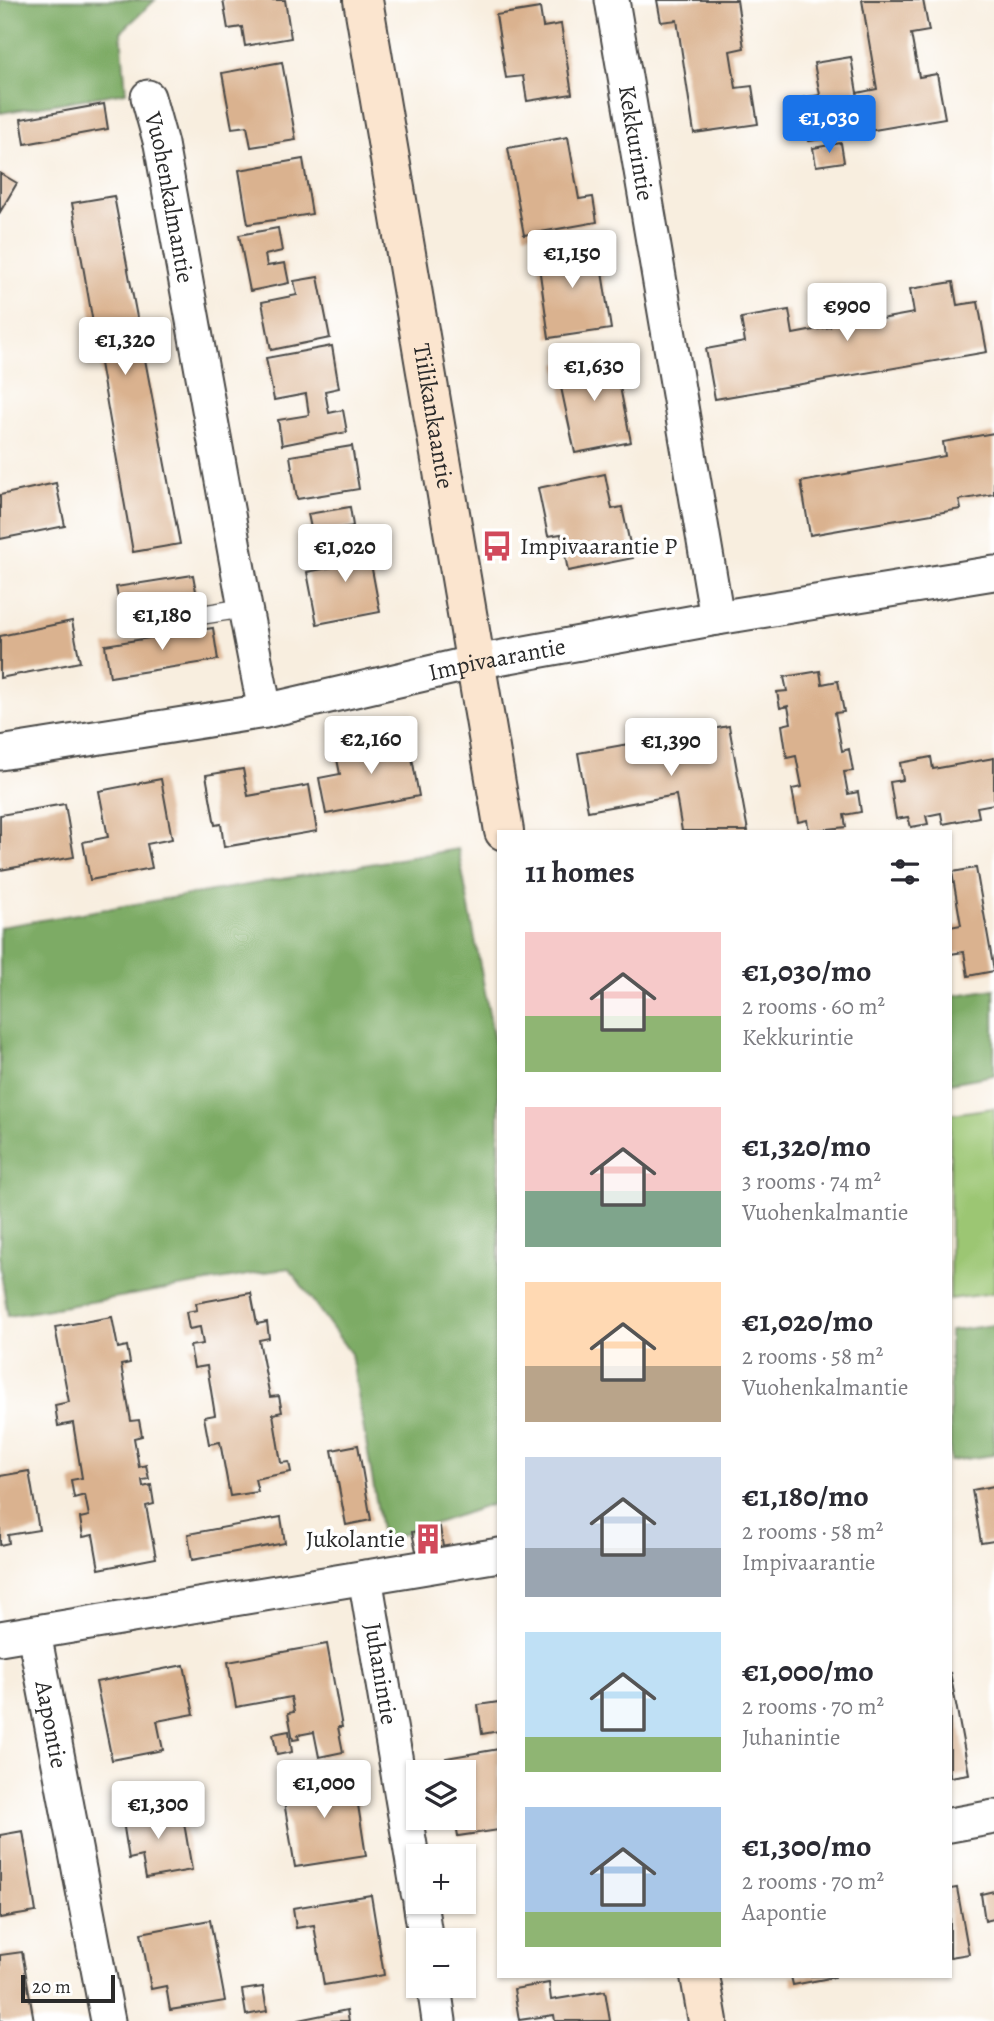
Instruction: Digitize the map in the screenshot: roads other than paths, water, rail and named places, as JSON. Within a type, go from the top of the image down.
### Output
[{"type":"street","name":"Tiilikankaantie","points":[[363,0],[504,830]]},
{"type":"street","name":"Kekkurintie","points":[[612,0],[717,618]]},
{"type":"street","name":"Vuohenkalmantie","points":[[148,97],[161,144],[265,711]]},
{"type":"street","name":"Impivaarantie","points":[[0,753],[265,711],[476,662],[717,618],[994,573]]},
{"type":"street","points":[[0,1638],[497,1555]]},
{"type":"street","name":"Juhanintie","points":[[365,1577],[410,1844]]},
{"type":"street","name":"Aapontie","points":[[34,1633],[108,2021]]},
{"type":"street","points":[[952,1825],[994,1817]]},
{"type":"street","points":[[700,1978],[708,2021]]},
{"type":"street","points":[[435,1998],[439,2021]]},
{"type":"lane","points":[[143,624],[244,608]]},
{"type":"place","name":"Impivaarantie P","points":[[497,546]]},
{"type":"place","name":"Jukolantie","points":[[428,1539]]}]
